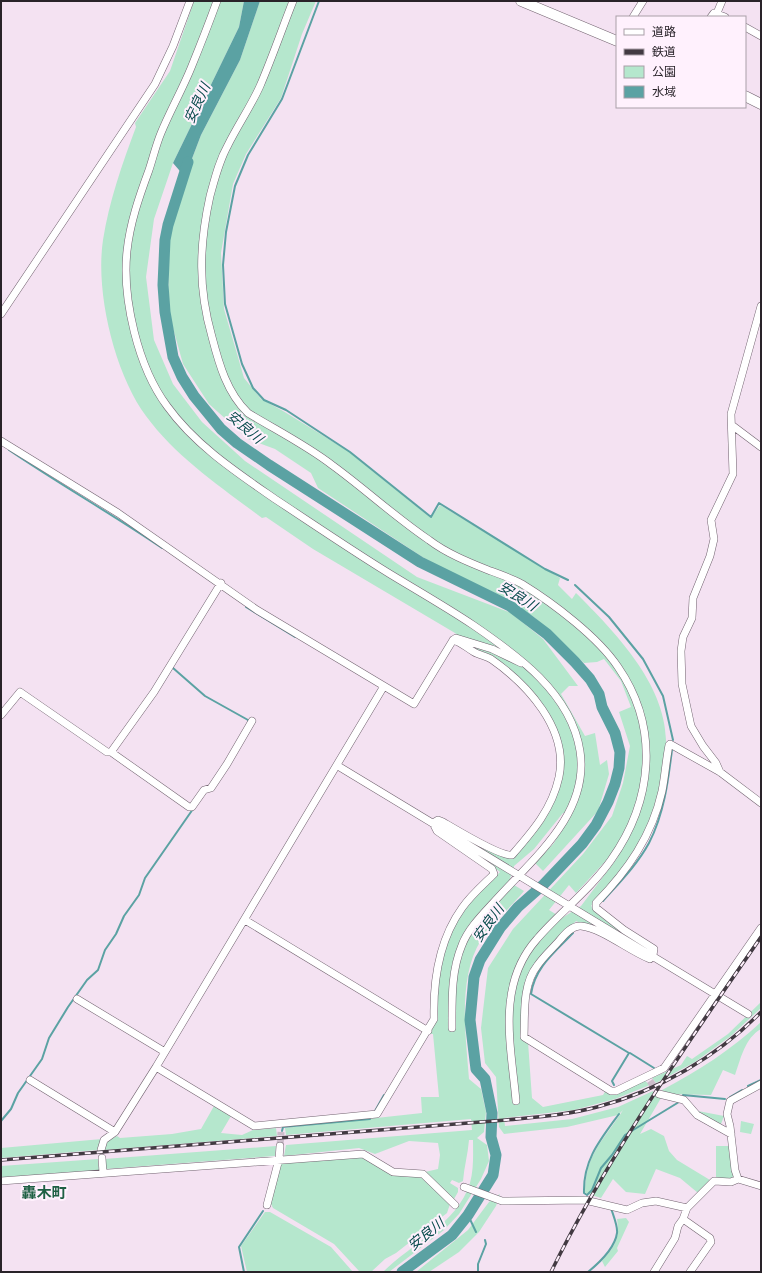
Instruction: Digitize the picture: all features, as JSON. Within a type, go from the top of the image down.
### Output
[{"type":"main road","points":[[521,1],[616,41]]},
{"type":"main road","points":[[746,96],[761,104]]},
{"type":"street","points":[[1,314],[155,84],[173,46],[190,1]]},
{"type":"street","points":[[217,1],[191,69],[160,135],[136,203],[129,236],[126,269],[129,301],[139,349],[154,387],[166,406],[186,429],[207,448],[238,472],[336,539],[473,625],[511,651],[545,684],[569,718],[578,745],[580,770],[578,788],[565,819],[550,840],[520,875],[476,921],[462,943],[452,986],[452,1028]]},
{"type":"street","points":[[293,1],[260,87],[227,145],[217,170],[203,228],[201,247],[202,284],[207,321],[217,358],[228,387],[240,406],[248,413],[329,462],[430,541],[467,561],[524,585],[567,616],[596,641],[617,665],[628,682],[635,698],[642,723],[647,763],[644,790],[637,815],[626,838],[606,867],[536,939],[522,960],[513,978],[508,1022],[516,1101]]},
{"type":"street","points":[[634,16],[642,1]]},
{"type":"street","points":[[714,15],[722,1]]},
{"type":"street","points":[[746,28],[761,36]]},
{"type":"street","points":[[720,772],[716,763],[691,726],[682,684],[681,657],[683,637],[692,618],[693,598],[710,556],[714,539],[711,520],[733,474],[731,431],[733,426],[731,414],[761,306]]},
{"type":"street","points":[[733,426],[761,447]]},
{"type":"street","points":[[1,441],[118,513],[219,586],[414,704],[453,640],[456,638],[492,649],[530,668]]},
{"type":"street","points":[[111,752],[154,692],[219,586]]},
{"type":"street","points":[[433,823],[438,820],[443,822],[479,843],[504,854],[512,855],[537,826],[548,809],[559,777],[558,747],[553,730],[537,703],[514,678],[491,660],[453,640]]},
{"type":"street","points":[[101,1150],[104,1140],[115,1132],[156,1067],[338,766],[384,686]]},
{"type":"street","points":[[1,715],[20,692],[107,752],[111,752],[189,807],[192,807],[228,764],[252,721]]},
{"type":"street","points":[[761,803],[720,772],[670,744],[668,745],[662,789],[657,809],[639,852],[614,885],[596,903],[596,908],[624,930],[654,949],[653,955],[650,959],[594,930],[581,926],[575,926],[565,934],[536,966],[531,975],[527,986],[524,1037],[611,1091],[648,1079],[664,1068],[761,928]]},
{"type":"street","points":[[338,766],[569,904],[748,1014]]},
{"type":"street","points":[[156,1067],[254,1126],[376,1114],[434,1019],[433,1002],[438,960],[449,930],[462,908],[494,874],[492,870],[465,849],[437,831],[433,823]]},
{"type":"street","points":[[245,920],[428,1031]]},
{"type":"street","points":[[77,1000],[165,1052]]},
{"type":"street","points":[[30,1080],[115,1132]]},
{"type":"street","points":[[738,1179],[735,1170],[731,1134],[726,1114],[730,1101],[761,1084]]},
{"type":"street","points":[[659,1094],[684,1100],[697,1115],[731,1134]]},
{"type":"street","points":[[281,1124],[281,1132]]},
{"type":"street","points":[[267,1205],[279,1159],[280,1146]]},
{"type":"street","points":[[1,1181],[279,1159],[363,1154],[393,1172],[423,1174],[455,1205]]},
{"type":"street","points":[[102,1158],[103,1173]]},
{"type":"street","points":[[654,1272],[672,1244],[678,1226],[683,1219],[687,1208],[714,1181],[731,1182],[738,1179],[761,1186]]},
{"type":"street","points":[[465,1188],[502,1201],[585,1200],[627,1210],[642,1203],[656,1201],[687,1208]]},
{"type":"street","points":[[683,1219],[710,1238],[711,1242],[690,1272]]},
{"type":"green space","points":[[194,1],[244,1],[239,27],[173,163],[154,219],[146,277],[154,340],[173,384],[202,422],[245,461],[417,577],[511,613],[543,639],[578,686],[569,686],[561,694],[585,736],[595,733],[600,765],[607,760],[609,774],[598,811],[543,871],[535,863],[554,843],[571,813],[563,813],[534,849],[514,866],[509,882],[524,891],[485,934],[473,955],[466,990],[466,1045],[469,1079],[481,1089],[486,1112],[484,1132],[477,1138],[487,1145],[489,1161],[481,1179],[459,1214],[444,1230],[389,1272],[383,1272],[444,1222],[464,1197],[470,1183],[472,1172],[473,1140],[469,1140],[463,1181],[459,1183],[452,1180],[450,1183],[458,1188],[458,1192],[454,1199],[425,1172],[438,1169],[440,1155],[438,1143],[409,1141],[375,1154],[359,1148],[284,1156],[286,1145],[472,1130],[471,1119],[286,1135],[285,1128],[422,1113],[421,1097],[439,1097],[433,1034],[429,1034],[441,957],[452,929],[472,900],[500,872],[461,844],[465,838],[512,859],[544,821],[552,806],[561,777],[562,746],[529,689],[471,648],[455,633],[313,549],[266,517],[262,518],[200,471],[171,445],[146,416],[135,399],[117,356],[105,308],[101,261],[103,240],[112,197],[136,127],[135,123],[170,71]]},
{"type":"green space","points":[[260,1],[316,1],[302,34],[281,98],[246,154],[233,184],[221,253],[224,309],[244,378],[261,399],[348,451],[431,518],[440,505],[560,578],[558,585],[572,599],[576,593],[606,624],[635,659],[657,698],[663,719],[666,740],[665,762],[659,793],[648,829],[634,856],[591,906],[636,941],[632,946],[576,921],[531,970],[524,986],[523,1039],[528,1042],[532,1098],[543,1107],[603,1095],[606,1090],[614,1094],[644,1080],[650,1085],[615,1099],[574,1110],[504,1118],[505,1126],[572,1119],[618,1107],[653,1091],[655,1095],[661,1098],[640,1134],[651,1129],[664,1136],[669,1151],[677,1160],[710,1180],[698,1193],[680,1178],[656,1169],[645,1194],[626,1192],[613,1179],[601,1198],[585,1193],[588,1168],[592,1158],[597,1148],[623,1110],[618,1115],[567,1127],[504,1134],[499,1127],[496,1077],[485,1063],[481,1028],[488,968],[513,929],[583,854],[612,816],[623,783],[630,746],[619,712],[631,707],[621,681],[604,659],[597,662],[584,663],[535,618],[504,597],[457,576],[424,558],[318,488],[311,473],[275,449],[248,439],[209,404],[183,364],[168,310],[169,234],[185,177],[201,135],[240,60]],"holes":[[[613,853],[618,857],[581,906],[562,918],[549,910],[569,885],[576,893]]]},
{"type":"green space","points":[[761,1002],[761,1008],[731,1036],[695,1062],[656,1083],[652,1078],[681,1065],[687,1056],[692,1059],[728,1034]]},
{"type":"green space","points":[[761,1022],[761,1029],[751,1038],[744,1049],[735,1075],[723,1070],[711,1095],[665,1094],[662,1090],[714,1059],[738,1042]]},
{"type":"green space","points":[[214,1106],[231,1116],[221,1133],[242,1135],[253,1130],[276,1128],[277,1136],[104,1150],[105,1142],[117,1136],[120,1138],[172,1134],[201,1129]]},
{"type":"green space","points":[[698,1111],[724,1116],[721,1124],[708,1120]]},
{"type":"green space","points":[[741,1121],[754,1124],[751,1134],[740,1132]]},
{"type":"green space","points":[[102,1139],[97,1150],[1,1158],[1,1148]]},
{"type":"green space","points":[[276,1146],[275,1156],[106,1169],[104,1159]]},
{"type":"green space","points":[[716,1146],[729,1146],[734,1176],[732,1180],[716,1178]]},
{"type":"green space","points":[[363,1157],[392,1175],[423,1175],[450,1204],[447,1213],[396,1253],[385,1259],[371,1272],[359,1271],[334,1244],[273,1208],[270,1202],[280,1162]]},
{"type":"green space","points":[[98,1159],[99,1170],[1,1179],[1,1166]]},
{"type":"green space","points":[[500,1194],[496,1206],[479,1232],[459,1252],[429,1272],[416,1272],[468,1230],[489,1202]]},
{"type":"green space","points":[[265,1212],[270,1212],[331,1247],[353,1272],[247,1272],[241,1246]]},
{"type":"green space","points":[[626,1218],[629,1222],[617,1248],[618,1251],[605,1267],[602,1261],[616,1242],[618,1232],[617,1219]]},
{"type":"water","points":[[244,1],[260,1],[240,60],[201,135],[185,177],[173,163],[239,27]]},
{"type":"waterway","points":[[319,1],[282,99],[248,155],[235,186],[226,232],[223,265],[225,304],[242,364],[253,388],[264,400],[286,410],[350,452],[431,517],[439,503],[545,569],[568,580]]},
{"type":"waterway","name":"安良川","points":[[188,162],[168,225],[165,240],[163,285],[165,312],[173,357],[182,377],[194,396],[221,429],[237,443],[269,465],[420,562],[510,606],[547,634],[590,679],[599,694],[602,707],[615,733],[620,752],[619,768],[615,784],[608,802],[596,825],[582,844],[544,884],[518,907],[500,928],[480,960],[474,977],[470,1020],[476,1069],[485,1079],[492,1113],[491,1137],[496,1155],[493,1175],[468,1215],[452,1235],[402,1272]]},
{"type":"waterway","points":[[9,450],[162,548]]},
{"type":"waterway","points":[[575,585],[609,617],[643,659],[663,696],[673,740]]},
{"type":"waterway","points":[[246,607],[295,637]]},
{"type":"waterway","points":[[172,666],[205,696],[248,720],[248,723]]},
{"type":"waterway","points":[[603,901],[628,874],[649,843],[665,798],[672,750]]},
{"type":"waterway","points":[[1,1121],[11,1109],[18,1093],[42,1059],[49,1038],[68,1007],[87,980],[98,970],[105,950],[116,934],[124,916],[139,895],[145,878],[193,809]]},
{"type":"waterway","points":[[573,933],[541,968],[533,984],[531,994],[629,1053],[612,1081],[614,1085]]},
{"type":"waterway","points":[[630,1053],[654,1068]]},
{"type":"waterway","points":[[748,1086],[761,1080]]},
{"type":"waterway","points":[[730,1097],[742,1090]]},
{"type":"waterway","points":[[375,1111],[384,1095]]},
{"type":"waterway","points":[[683,1095],[725,1099]]},
{"type":"waterway","points":[[619,1114],[599,1142],[586,1170],[584,1193],[587,1195],[592,1190],[601,1168],[612,1155],[625,1135],[679,1102]]},
{"type":"waterway","points":[[282,1131],[283,1127],[370,1119]]},
{"type":"waterway","points":[[588,1272],[606,1255],[616,1239],[617,1227],[611,1208]]},
{"type":"waterway","points":[[244,1272],[239,1247],[263,1211]]},
{"type":"waterway","points":[[468,1215],[476,1232]]},
{"type":"waterway","points":[[478,1272],[478,1264],[486,1244],[485,1240]]},
{"type":"tunnel","points":[[650,1081],[659,1094]]},
{"type":"tunnel","points":[[280,1146],[281,1132]]},
{"type":"railway","points":[[551,1272],[574,1228],[623,1143],[677,1060],[761,937]]},
{"type":"railway","points":[[1,1160],[506,1120],[574,1112],[620,1100],[664,1082],[706,1058],[725,1044],[761,1012]]},
{"type":"district","name":"轟木町","points":[[44,1193]]}]
